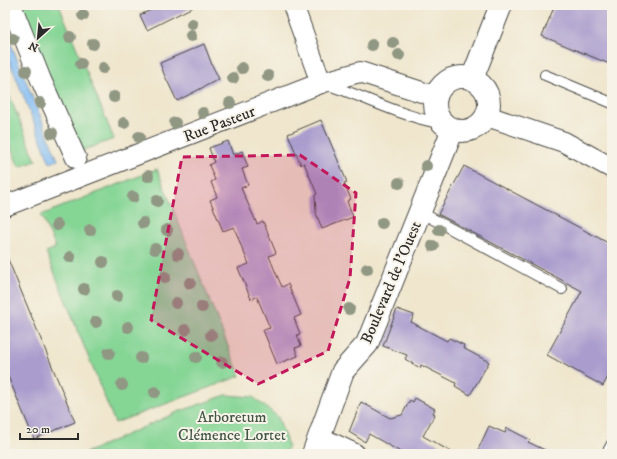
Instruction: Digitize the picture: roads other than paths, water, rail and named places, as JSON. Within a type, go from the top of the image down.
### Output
[{"type":"street","points":[[11,5],[41,80],[76,158]]},
{"type":"street","points":[[293,5],[321,83]]},
{"type":"street","points":[[472,79],[501,5]]},
{"type":"street","name":"Rue Pasteur","points":[[5,206],[321,83],[360,72],[436,97]]},
{"type":"street","points":[[457,78],[472,79],[484,88],[488,96],[489,106],[487,116],[481,124],[472,129],[463,131],[449,127],[438,116],[436,97],[441,88],[448,81],[457,78]]},
{"type":"street","points":[[487,116],[564,142],[612,168]]},
{"type":"street","name":"Boulevard de l'Ouest","points":[[316,445],[343,371],[367,344],[420,212],[449,127]]},
{"type":"street","points":[[316,445],[355,454]]},
{"type":"lane","points":[[545,75],[612,103]]},
{"type":"lane","points":[[321,83],[349,91],[427,122],[449,127]]},
{"type":"lane","points":[[420,212],[562,289]]},
{"type":"lane","points":[[610,454],[607,453],[612,444]]},
{"type":"water","points":[[5,29],[58,160],[50,163],[5,50]]},
{"type":"park label","name":"Arboretum Clémence Lortet","points":[[232,425]]}]
